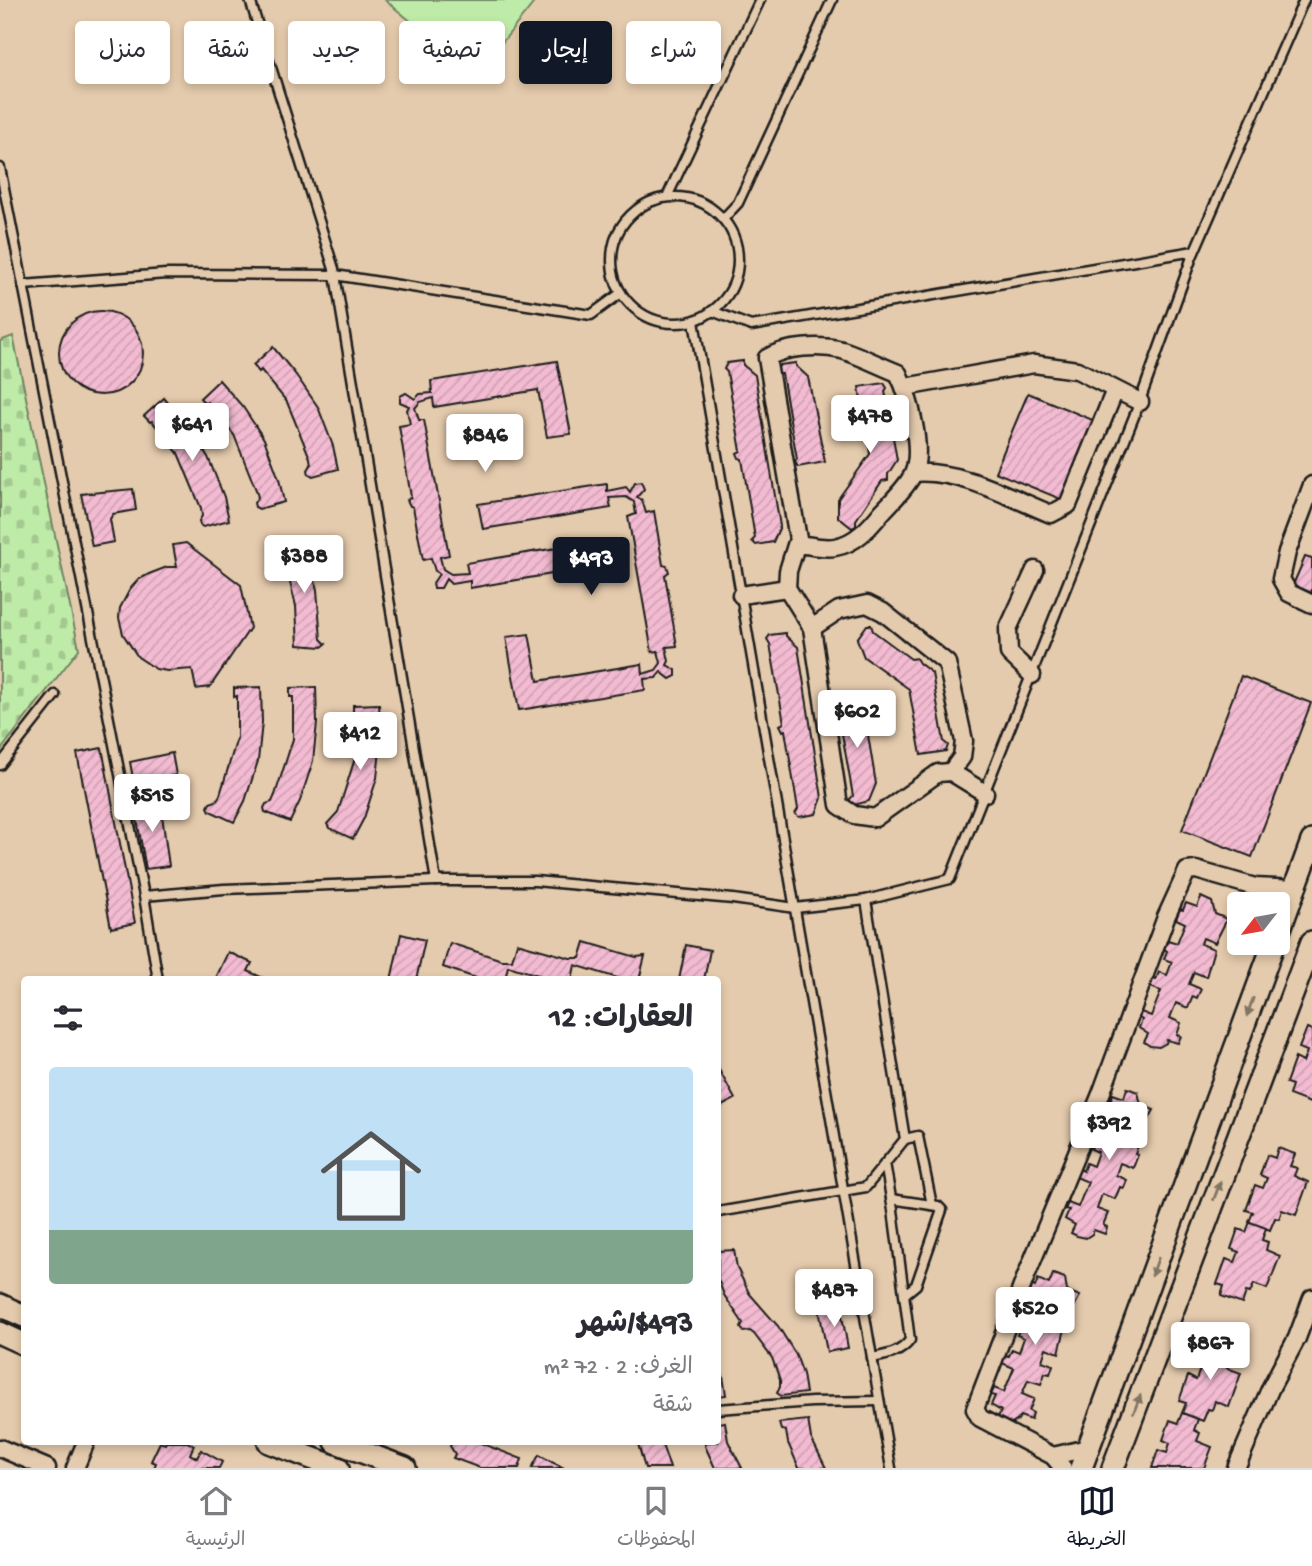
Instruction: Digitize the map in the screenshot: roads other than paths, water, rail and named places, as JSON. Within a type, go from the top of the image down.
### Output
[{"type":"main road","points":[[1290,896],[1312,841]]},
{"type":"main road","points":[[1113,1468],[1312,942]]},
{"type":"main road","points":[[1084,1458],[1269,956]]},
{"type":"main road","points":[[0,1305],[21,1315]]},
{"type":"main road","points":[[0,1333],[21,1343]]},
{"type":"main road","points":[[277,1445],[338,1468]]},
{"type":"main road","points":[[344,1445],[404,1468]]},
{"type":"street","points":[[797,544],[835,547],[857,537],[870,527],[914,473],[917,444],[912,411],[898,373],[841,350],[791,350],[774,353],[767,358],[798,539],[788,571],[787,588],[812,628],[839,805],[854,815],[875,818],[938,773],[951,772],[985,793]]},
{"type":"street","points":[[905,387],[1034,364],[1077,370],[1140,402]]},
{"type":"street","points":[[914,473],[930,471],[960,478],[1051,514],[1068,505],[1115,390]]},
{"type":"street","points":[[1312,485],[1287,552],[1281,579],[1290,593],[1312,604]]},
{"type":"street","points":[[1032,675],[1009,653],[1009,629],[1035,570]]},
{"type":"street","points":[[741,595],[787,588]]},
{"type":"street","points":[[812,628],[839,610],[867,604],[883,612],[947,663],[964,741],[962,757],[951,772]]},
{"type":"street","points":[[1084,1458],[1058,1462],[980,1418],[975,1409],[977,1399],[1101,1094],[1166,917],[1187,871],[1196,870],[1255,887],[1294,889]]},
{"type":"street","points":[[1255,887],[1259,892]]},
{"type":"street","points":[[1236,1468],[1271,1387],[1304,1339],[1312,1298]]},
{"type":"street","points":[[75,1468],[85,1445]]},
{"type":"street","points":[[0,1448],[47,1468]]},
{"type":"lane","points":[[250,0],[335,275],[436,881]]},
{"type":"lane","points":[[667,197],[760,0]]},
{"type":"lane","points":[[723,219],[738,203],[832,0]]},
{"type":"lane","points":[[144,896],[225,889],[436,881],[535,881],[733,899],[795,908],[866,900],[950,879],[1140,402],[1194,251],[1304,0]]},
{"type":"lane","points":[[0,168],[144,896],[157,976]]},
{"type":"lane","points":[[667,197],[688,198],[707,206],[723,219],[734,237],[738,257],[736,278],[727,297],[712,312],[694,321],[673,323],[653,319],[635,309],[621,293],[614,273],[612,253],[618,232],[630,216],[647,203],[667,197]]},
{"type":"lane","points":[[712,312],[751,326],[1194,251]]},
{"type":"lane","points":[[23,285],[166,274],[335,275],[592,316],[621,293]]},
{"type":"lane","points":[[694,321],[891,1468]]},
{"type":"lane","points":[[0,765],[55,695]]},
{"type":"lane","points":[[866,900],[905,1139]]},
{"type":"lane","points":[[721,1211],[866,1187],[905,1139],[918,1136],[932,1205]]},
{"type":"lane","points":[[872,1358],[894,1353],[906,1346],[910,1340],[885,1163]]},
{"type":"lane","points":[[891,1199],[938,1206],[942,1210],[916,1285],[905,1294]]},
{"type":"lane","points":[[721,1409],[813,1402],[879,1401]]}]
